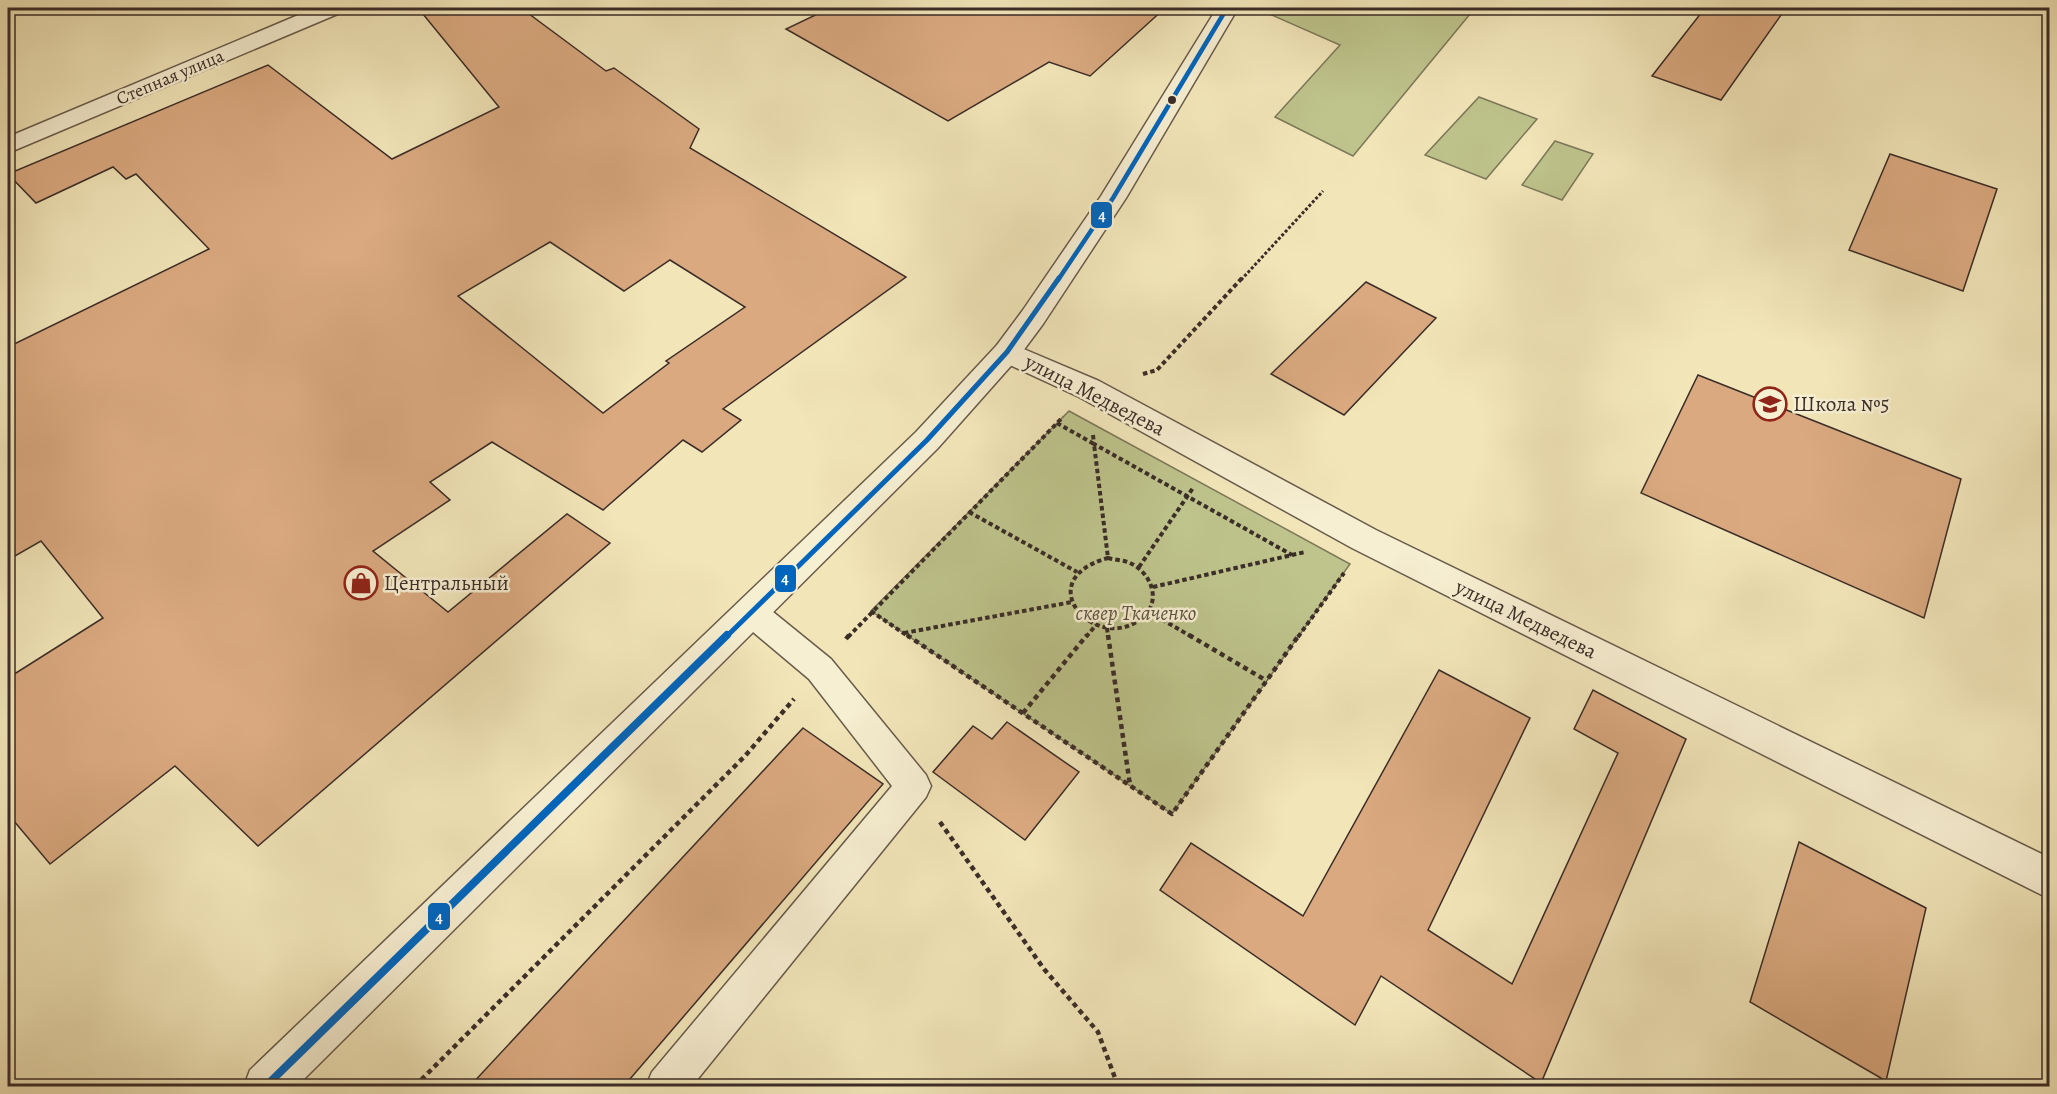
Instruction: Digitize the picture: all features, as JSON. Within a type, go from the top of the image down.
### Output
[{"type":"street","name":"Степная улица","points":[[8,146],[333,8]]},
{"type":"street","points":[[266,1086],[927,440],[1007,352],[1113,198],[1227,8]]},
{"type":"street","name":"улица Медведева","points":[[1007,352],[1089,388],[1211,456],[1357,552],[2049,879]]},
{"type":"lane","points":[[666,1086],[914,786],[820,669],[751,612]]},
{"type":"path","points":[[414,1086],[745,756],[871,611],[1089,388],[1157,370],[1323,191]]},
{"type":"path","points":[[1089,388],[1108,558]]},
{"type":"path","points":[[1057,423],[1292,555]]},
{"type":"path","points":[[1140,567],[1188,498],[1211,456]]},
{"type":"path","points":[[969,512],[1077,572]]},
{"type":"path","points":[[871,611],[1172,814],[1357,552]]},
{"type":"path","points":[[1153,587],[1292,555],[1357,552]]},
{"type":"path","points":[[1108,558],[1130,561],[1140,567],[1149,576],[1153,587],[1155,596],[1149,612],[1132,625],[1107,628],[1096,625],[1077,612],[1072,602],[1072,581],[1077,572],[1086,565],[1108,558]]},
{"type":"path","points":[[904,633],[1072,602]]},
{"type":"path","points":[[1149,612],[1267,681]]},
{"type":"path","points":[[1023,713],[1096,625]]},
{"type":"path","points":[[1107,628],[1130,786]]},
{"type":"path","points":[[914,786],[1044,969],[1098,1032],[1118,1086]]},
{"type":"green space","points":[[1268,8],[1475,8],[1353,156],[1275,117],[1340,45],[1265,12]]},
{"type":"green space","points":[[1479,97],[1537,119],[1486,179],[1425,155]]},
{"type":"green space","points":[[1555,141],[1593,154],[1562,200],[1522,185]]},
{"type":"green space","name":"сквер Ткаченко","points":[[1069,411],[1350,564],[1172,814],[871,611]]},
{"type":"building","points":[[418,8],[521,8],[606,71],[614,68],[699,129],[690,148],[906,277],[723,409],[741,420],[702,452],[683,440],[603,510],[492,442],[430,482],[450,500],[373,551],[448,612],[567,514],[610,543],[258,846],[175,766],[50,864],[8,814],[8,678],[103,618],[41,541],[8,560],[8,347],[209,249],[136,174],[126,179],[113,167],[36,203],[8,174],[268,65],[392,159],[499,107]],"holes":[[[550,242],[624,291],[670,260],[745,307],[666,361],[669,363],[603,413],[458,296]]]},
{"type":"building","points":[[830,8],[1165,8],[1090,76],[1049,62],[948,121],[786,29]]},
{"type":"building","points":[[1705,8],[1786,8],[1721,100],[1652,76]]},
{"type":"building","points":[[1890,154],[1997,189],[1963,291],[1849,250]]},
{"type":"building","points":[[1366,282],[1436,318],[1344,415],[1271,374]]},
{"type":"building","points":[[1698,375],[1961,479],[1924,618],[1641,493]]},
{"type":"building","points":[[1439,670],[1530,718],[1428,930],[1512,984],[1618,753],[1574,729],[1593,690],[1686,739],[1541,1083],[1381,976],[1355,1025],[1160,890],[1191,843],[1303,916]]},
{"type":"building","points":[[1007,722],[1079,772],[1025,840],[933,772],[973,726],[992,739]]},
{"type":"building","points":[[803,728],[883,784],[624,1086],[470,1086]]},
{"type":"building","points":[[1799,842],[1926,908],[1886,1081],[1750,1002]]},
{"type":"transit line","name":"4","points":[[266,1086],[927,440],[1007,352],[1113,198],[1227,8]]},
{"type":"place","name":"Школа №5","points":[[1770,404]]},
{"type":"place","name":"Центральный","points":[[361,583]]}]
